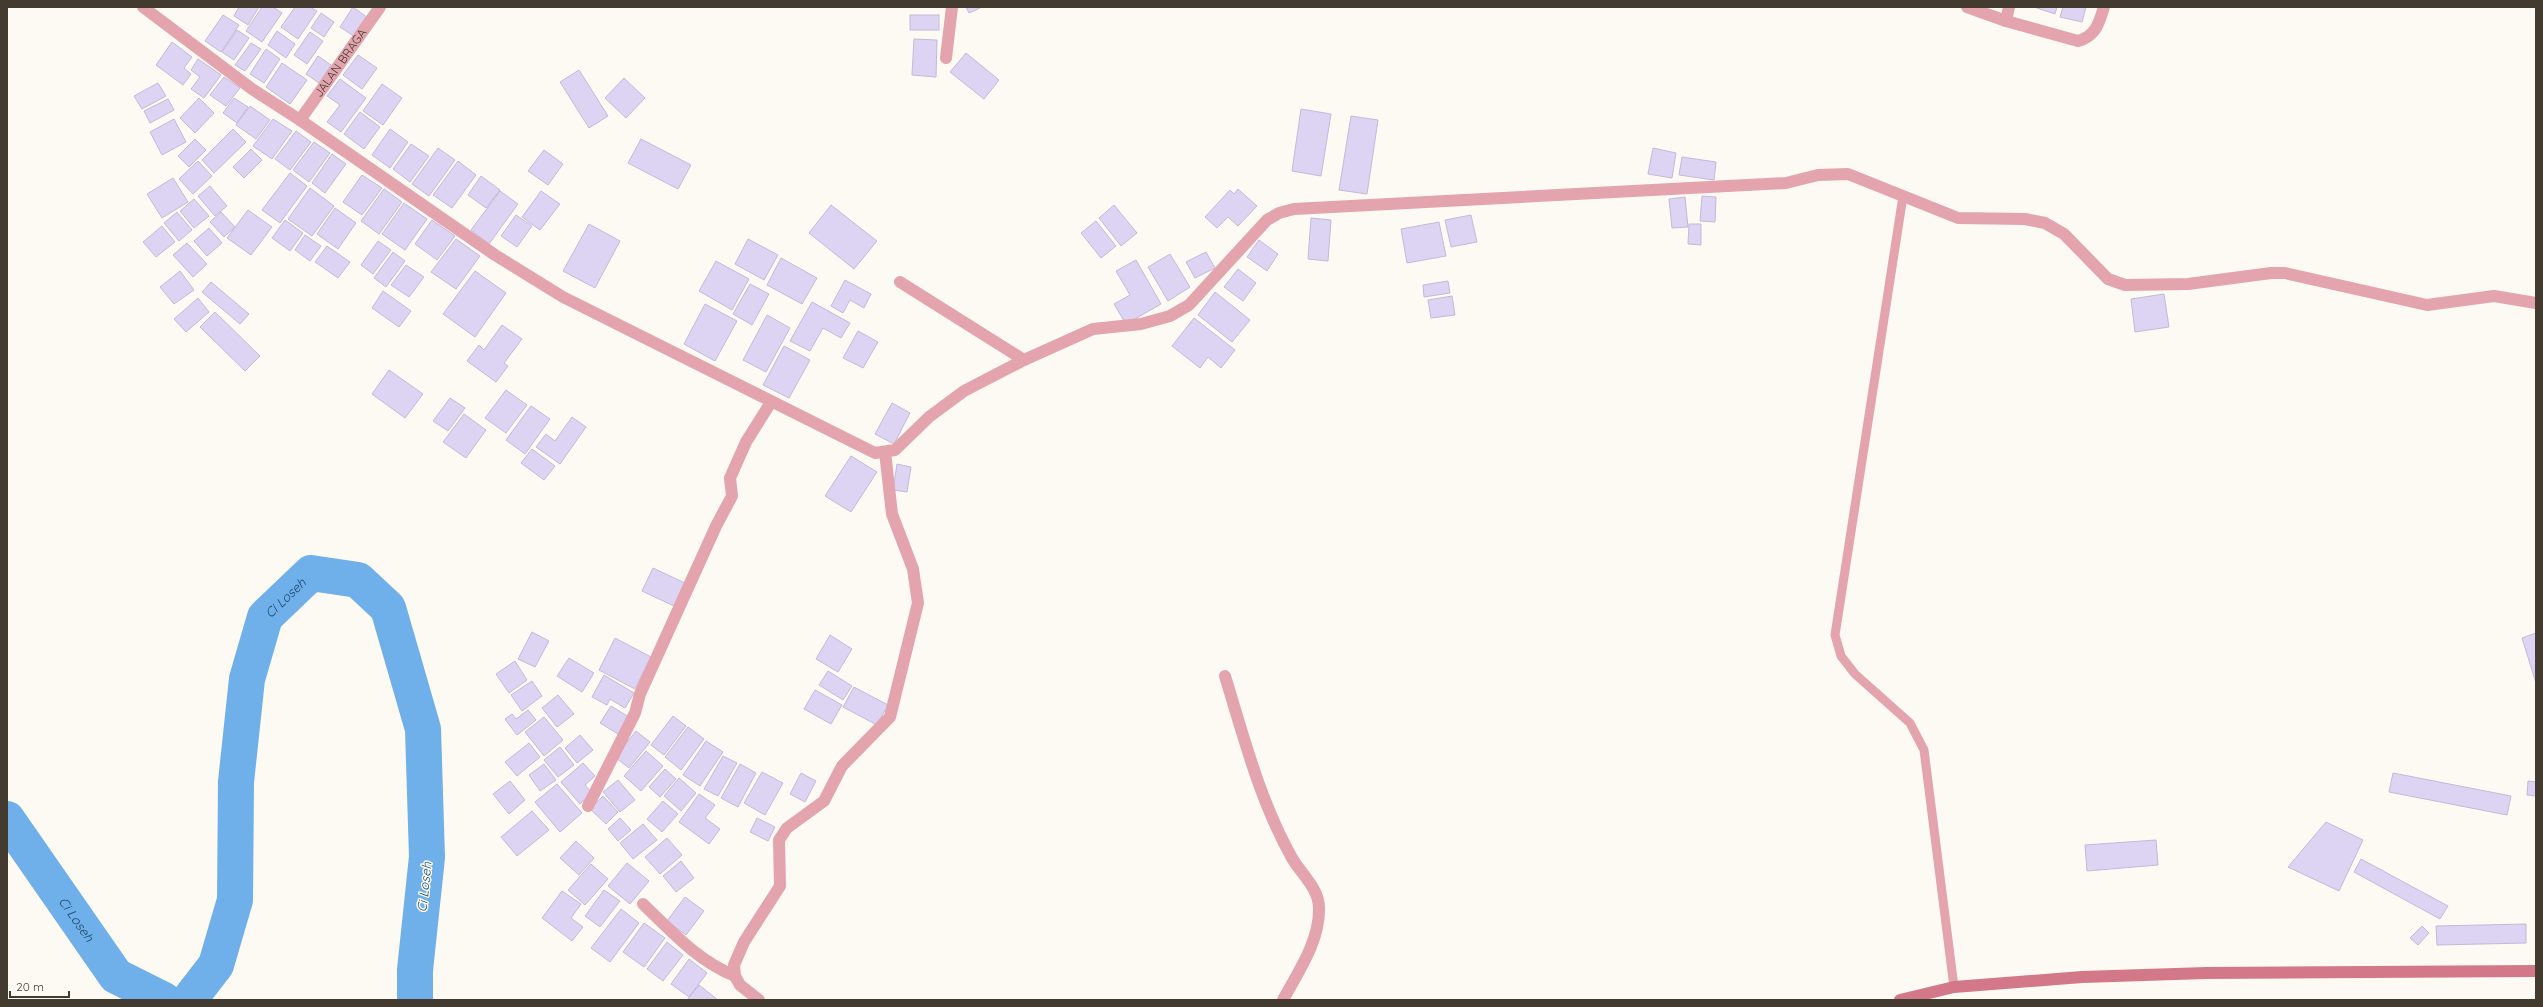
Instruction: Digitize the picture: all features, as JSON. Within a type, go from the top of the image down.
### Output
[{"type":"street","points":[[143,7],[252,89],[300,120],[495,255],[563,297],[867,450],[884,452],[895,450],[929,417],[964,391],[1024,360],[1093,329],[1141,324],[1170,316],[1189,305],[1267,220],[1279,213],[1294,209],[1786,183],[1838,173],[1858,177],[1958,218],[2025,219],[2045,223],[2064,234],[2108,280],[2124,285],[2188,284],[2271,273],[2285,273],[2428,306],[2494,296],[2536,303]]},
{"type":"street","name":"JALAN BRAGA","points":[[300,120],[380,7]]},
{"type":"street","points":[[946,58],[952,7]]},
{"type":"street","points":[[1967,7],[2006,21],[2078,41],[2093,34],[2099,26],[2104,7]]},
{"type":"street","points":[[2006,21],[2009,7]]},
{"type":"street","points":[[900,282],[1024,360]]},
{"type":"street","points":[[588,806],[635,713],[640,694],[700,561],[730,501],[730,478],[746,442],[771,402]]},
{"type":"street","points":[[759,1000],[740,985],[735,976],[734,965],[744,942],[780,886],[779,840],[787,828],[824,801],[842,766],[890,717],[918,604],[913,569],[892,514],[884,452]]},
{"type":"street","points":[[1225,676],[1271,819],[1293,860],[1318,897],[1319,909],[1315,938],[1283,1000]]},
{"type":"street","points":[[643,904],[691,951],[719,970],[735,976]]},
{"type":"street","points":[[1900,1000],[1954,987],[2082,977],[2183,974],[2536,971]]},
{"type":"lane","points":[[1903,196],[1836,635],[1841,656],[1855,674],[1910,723],[1924,750],[1954,987]]},
{"type":"building","points":[[239,7],[259,7],[248,25],[234,16]]},
{"type":"building","points":[[262,7],[273,7],[282,13],[262,42],[246,31]]},
{"type":"building","points":[[295,7],[310,7],[317,11],[298,39],[281,27]]},
{"type":"building","points":[[353,7],[368,18],[355,37],[340,27]]},
{"type":"building","points":[[966,7],[982,7],[969,13]]},
{"type":"building","points":[[2034,7],[2057,7],[2055,14]]},
{"type":"building","points":[[2063,7],[2086,7],[2082,22],[2060,17]]},
{"type":"building","points":[[321,13],[334,22],[324,37],[311,28]]},
{"type":"building","points":[[223,15],[239,25],[221,52],[205,41]]},
{"type":"building","points":[[910,15],[939,15],[939,30],[910,30]]},
{"type":"building","points":[[237,30],[249,38],[234,60],[222,52]]},
{"type":"building","points":[[277,31],[295,44],[286,58],[268,45]]},
{"type":"building","points":[[310,32],[323,41],[307,64],[294,55]]},
{"type":"building","points":[[914,39],[937,40],[936,77],[912,75]]},
{"type":"building","points":[[172,42],[192,57],[184,68],[191,74],[183,85],[156,65]]},
{"type":"building","points":[[251,43],[261,49],[245,71],[235,65]]},
{"type":"building","points":[[266,49],[280,59],[264,83],[250,74]]},
{"type":"building","points":[[966,53],[999,80],[984,99],[950,72]]},
{"type":"building","points":[[358,55],[377,68],[362,89],[343,75]]},
{"type":"building","points":[[318,56],[331,65],[319,83],[306,74]]},
{"type":"building","points":[[198,59],[221,75],[204,98],[191,89],[200,77],[191,70]]},
{"type":"building","points":[[282,63],[307,80],[290,104],[266,87]]},
{"type":"building","points":[[579,70],[608,116],[589,128],[560,82]]},
{"type":"building","points":[[224,77],[240,88],[226,106],[210,95]]},
{"type":"building","points":[[624,78],[645,98],[626,118],[605,98]]},
{"type":"building","points":[[340,79],[366,98],[341,132],[327,122],[340,105],[327,96]]},
{"type":"building","points":[[158,83],[166,96],[142,109],[134,96]]},
{"type":"building","points":[[382,84],[402,98],[383,125],[363,111]]},
{"type":"building","points":[[199,98],[214,113],[195,133],[180,118]]},
{"type":"building","points":[[234,98],[248,107],[237,123],[223,113]]},
{"type":"building","points":[[168,99],[174,110],[150,123],[144,111]]},
{"type":"building","points":[[250,106],[270,120],[256,139],[236,125]]},
{"type":"building","points":[[1301,109],[1331,114],[1321,176],[1292,171]]},
{"type":"building","points":[[360,112],[380,127],[364,149],[344,134]]},
{"type":"building","points":[[1351,116],[1378,120],[1367,194],[1339,190]]},
{"type":"building","points":[[174,119],[186,142],[162,155],[150,132]]},
{"type":"building","points":[[273,119],[292,131],[272,159],[253,146]]},
{"type":"building","points":[[233,129],[246,142],[214,173],[202,160]]},
{"type":"building","points":[[390,129],[408,142],[390,168],[372,155]]},
{"type":"building","points":[[296,131],[311,142],[290,170],[275,159]]},
{"type":"building","points":[[195,139],[206,150],[189,167],[178,156]]},
{"type":"building","points":[[641,139],[691,165],[678,189],[628,163]]},
{"type":"building","points":[[314,142],[330,153],[309,182],[293,170]]},
{"type":"building","points":[[411,144],[429,156],[410,182],[393,169]]},
{"type":"building","points":[[438,148],[455,160],[429,196],[412,184]]},
{"type":"building","points":[[1653,148],[1676,153],[1672,178],[1648,174]]},
{"type":"building","points":[[251,149],[262,160],[244,178],[233,167]]},
{"type":"building","points":[[544,150],[563,164],[548,185],[528,171]]},
{"type":"building","points":[[332,154],[346,164],[325,193],[312,183]]},
{"type":"building","points":[[1682,157],[1716,162],[1714,180],[1679,175]]},
{"type":"building","points":[[198,161],[212,176],[193,194],[179,179]]},
{"type":"building","points":[[458,161],[476,175],[452,208],[433,195]]},
{"type":"building","points":[[290,173],[307,186],[280,223],[262,210]]},
{"type":"building","points":[[362,175],[382,188],[362,215],[343,202]]},
{"type":"building","points":[[481,176],[500,190],[486,208],[468,195]]},
{"type":"building","points":[[173,178],[188,202],[162,218],[147,194]]},
{"type":"building","points":[[210,186],[227,206],[215,216],[198,196]]},
{"type":"building","points":[[310,188],[334,206],[312,236],[288,219]]},
{"type":"building","points":[[384,189],[402,202],[379,234],[361,221]]},
{"type":"building","points":[[1238,189],[1257,206],[1238,226],[1228,217],[1217,228],[1205,217],[1230,190],[1234,194]]},
{"type":"building","points":[[500,191],[518,204],[489,244],[471,230]]},
{"type":"building","points":[[541,191],[560,204],[540,230],[522,217]]},
{"type":"building","points":[[1702,196],[1716,197],[1715,222],[1700,221]]},
{"type":"building","points":[[1685,197],[1688,227],[1672,228],[1669,199]]},
{"type":"building","points":[[194,199],[209,216],[194,228],[180,211]]},
{"type":"building","points":[[404,203],[427,219],[405,250],[382,234]]},
{"type":"building","points":[[831,205],[877,241],[854,269],[809,233]]},
{"type":"building","points":[[1114,205],[1137,233],[1121,246],[1099,218]]},
{"type":"building","points":[[335,208],[356,223],[338,249],[317,234]]},
{"type":"building","points":[[248,210],[272,227],[251,255],[227,238]]},
{"type":"building","points":[[177,212],[192,230],[179,241],[164,223]]},
{"type":"building","points":[[221,212],[235,227],[224,237],[210,222]]},
{"type":"building","points":[[516,215],[532,226],[517,247],[501,236]]},
{"type":"building","points":[[1471,215],[1477,242],[1451,247],[1445,220]]},
{"type":"building","points":[[1311,218],[1331,220],[1328,261],[1308,259]]},
{"type":"building","points":[[285,220],[303,233],[290,251],[272,238]]},
{"type":"building","points":[[432,220],[455,236],[437,260],[415,244]]},
{"type":"building","points":[[1096,221],[1116,246],[1101,258],[1081,233]]},
{"type":"building","points":[[1439,222],[1446,256],[1407,263],[1401,229]]},
{"type":"building","points":[[589,224],[620,241],[595,288],[563,271]]},
{"type":"building","points":[[1689,224],[1701,224],[1701,245],[1688,244]]},
{"type":"building","points":[[162,226],[175,242],[156,257],[143,242]]},
{"type":"building","points":[[209,228],[222,243],[207,256],[194,241]]},
{"type":"building","points":[[305,235],[321,246],[310,261],[295,250]]},
{"type":"building","points":[[456,239],[480,256],[456,289],[431,272]]},
{"type":"building","points":[[748,239],[778,255],[764,280],[735,264]]},
{"type":"building","points":[[1259,240],[1278,254],[1267,271],[1247,257]]},
{"type":"building","points":[[378,241],[391,250],[373,274],[361,265]]},
{"type":"building","points":[[187,243],[207,264],[193,277],[173,255]]},
{"type":"building","points":[[327,246],[350,262],[338,278],[315,262]]},
{"type":"building","points":[[393,252],[405,261],[386,287],[374,278]]},
{"type":"building","points":[[1206,252],[1215,268],[1195,278],[1186,262]]},
{"type":"building","points":[[1170,254],[1190,287],[1168,301],[1148,267]]},
{"type":"building","points":[[781,258],[817,278],[802,304],[767,285]]},
{"type":"building","points":[[1136,260],[1161,304],[1126,324],[1114,304],[1130,295],[1116,271]]},
{"type":"building","points":[[716,261],[749,279],[732,310],[699,291]]},
{"type":"building","points":[[406,265],[424,277],[409,297],[391,285]]},
{"type":"building","points":[[1238,269],[1256,283],[1243,301],[1224,287]]},
{"type":"building","points":[[180,271],[194,290],[174,304],[160,287]]},
{"type":"building","points":[[475,271],[506,293],[475,337],[443,314]]},
{"type":"building","points":[[845,280],[871,294],[864,308],[850,300],[843,313],[831,306]]},
{"type":"building","points":[[1448,281],[1450,293],[1424,297],[1423,285]]},
{"type":"building","points":[[211,282],[249,314],[240,324],[202,292]]},
{"type":"building","points":[[750,284],[769,294],[752,325],[733,314]]},
{"type":"building","points":[[383,291],[411,311],[399,327],[372,308]]},
{"type":"building","points":[[1215,292],[1250,320],[1232,342],[1198,315]]},
{"type":"building","points":[[2164,294],[2169,327],[2135,332],[2131,299]]},
{"type":"building","points":[[1452,296],[1455,315],[1431,318],[1428,300]]},
{"type":"building","points":[[198,298],[209,312],[186,332],[174,319]]},
{"type":"building","points":[[812,302],[850,323],[841,338],[823,328],[810,351],[790,341]]},
{"type":"building","points":[[705,304],[737,321],[715,361],[684,344]]},
{"type":"building","points":[[215,312],[260,356],[245,371],[200,327]]},
{"type":"building","points":[[767,315],[790,328],[766,372],[743,360]]},
{"type":"building","points":[[1194,318],[1235,350],[1221,368],[1208,357],[1200,368],[1172,346]]},
{"type":"building","points":[[502,325],[522,339],[504,363],[508,366],[496,382],[467,361],[479,345],[484,350]]},
{"type":"building","points":[[858,331],[878,342],[863,368],[843,358]]},
{"type":"building","points":[[784,346],[810,360],[789,398],[763,385]]},
{"type":"building","points":[[389,370],[423,394],[405,418],[372,394]]},
{"type":"building","points":[[506,390],[527,405],[506,433],[485,418]]},
{"type":"building","points":[[450,398],[465,408],[448,431],[433,421]]},
{"type":"building","points":[[892,403],[910,413],[894,444],[875,434]]},
{"type":"building","points":[[531,406],[550,419],[525,454],[506,440]]},
{"type":"building","points":[[464,414],[486,430],[466,458],[443,442]]},
{"type":"building","points":[[572,417],[586,427],[560,464],[536,447],[546,434],[555,441]]},
{"type":"building","points":[[532,449],[555,466],[544,480],[521,463]]},
{"type":"building","points":[[851,456],[877,472],[851,512],[825,496]]},
{"type":"building","points":[[897,464],[911,467],[907,492],[893,490]]},
{"type":"building","points":[[653,568],[685,583],[674,606],[642,591]]},
{"type":"building","points":[[532,632],[549,641],[535,667],[518,659]]},
{"type":"building","points":[[2536,633],[2536,683],[2522,638]]},
{"type":"building","points":[[830,635],[852,649],[838,672],[816,659]]},
{"type":"building","points":[[615,638],[651,657],[635,689],[599,670]]},
{"type":"building","points":[[569,658],[594,673],[582,692],[557,676]]},
{"type":"building","points":[[515,661],[527,680],[509,693],[496,674]]},
{"type":"building","points":[[828,671],[852,686],[843,700],[819,685]]},
{"type":"building","points":[[604,675],[634,693],[625,708],[610,699],[607,705],[592,697]]},
{"type":"building","points":[[532,681],[542,696],[522,711],[511,695]]},
{"type":"building","points":[[854,687],[888,705],[877,725],[843,707]]},
{"type":"building","points":[[815,690],[842,705],[831,724],[804,709]]},
{"type":"building","points":[[558,695],[574,714],[557,727],[542,708]]},
{"type":"building","points":[[611,706],[629,717],[618,734],[600,723]]},
{"type":"building","points":[[528,710],[536,720],[517,735],[505,719],[512,714],[516,719]]},
{"type":"building","points":[[673,716],[686,726],[664,755],[651,745]]},
{"type":"building","points":[[544,717],[563,740],[544,756],[525,732]]},
{"type":"building","points":[[688,727],[704,739],[681,770],[665,757]]},
{"type":"building","points":[[636,731],[650,742],[629,768],[615,757]]},
{"type":"building","points":[[580,735],[593,750],[577,763],[565,748]]},
{"type":"building","points":[[706,741],[723,752],[700,786],[683,775]]},
{"type":"building","points":[[529,743],[540,757],[517,776],[505,762]]},
{"type":"building","points":[[560,747],[574,765],[558,777],[544,760]]},
{"type":"building","points":[[646,751],[663,766],[641,791],[624,776]]},
{"type":"building","points":[[723,756],[737,763],[718,796],[704,789]]},
{"type":"building","points":[[583,763],[595,776],[585,785],[592,793],[580,804],[561,782]]},
{"type":"building","points":[[544,764],[556,780],[540,791],[529,775]]},
{"type":"building","points":[[740,764],[756,773],[738,807],[721,798]]},
{"type":"building","points":[[665,769],[676,779],[660,797],[649,787]]},
{"type":"building","points":[[762,772],[783,783],[765,815],[744,803]]},
{"type":"building","points":[[801,773],[816,781],[805,802],[790,794]]},
{"type":"building","points":[[2393,773],[2511,796],[2507,815],[2389,792]]},
{"type":"building","points":[[679,778],[696,793],[681,811],[664,796]]},
{"type":"building","points":[[618,780],[635,800],[620,812],[603,792]]},
{"type":"building","points":[[510,781],[525,800],[509,814],[493,794]]},
{"type":"building","points":[[2528,781],[2536,782],[2536,796],[2527,795]]},
{"type":"building","points":[[557,784],[582,813],[560,832],[535,802]]},
{"type":"building","points":[[699,794],[715,805],[705,818],[720,829],[709,844],[679,822]]},
{"type":"building","points":[[603,796],[618,812],[606,824],[590,809]]},
{"type":"building","points":[[663,801],[678,814],[662,832],[647,819]]},
{"type":"building","points":[[532,811],[549,830],[517,856],[501,837]]},
{"type":"building","points":[[620,818],[631,830],[618,841],[608,829]]},
{"type":"building","points":[[757,818],[775,827],[768,841],[750,832]]},
{"type":"building","points":[[2326,822],[2363,840],[2339,891],[2288,867]]},
{"type":"building","points":[[643,824],[657,840],[633,859],[620,843]]},
{"type":"building","points":[[667,838],[682,855],[660,874],[645,857]]},
{"type":"building","points":[[2156,840],[2158,865],[2087,871],[2085,845]]},
{"type":"building","points":[[576,841],[594,858],[579,875],[560,858]]},
{"type":"building","points":[[2361,859],[2448,906],[2440,919],[2354,872]]},
{"type":"building","points":[[681,861],[694,878],[676,892],[663,876]]},
{"type":"building","points":[[627,863],[649,881],[630,904],[608,886]]},
{"type":"building","points":[[591,864],[608,879],[585,905],[568,890]]},
{"type":"building","points":[[604,890],[620,901],[600,927],[585,916]]},
{"type":"building","points":[[562,891],[581,904],[571,918],[583,927],[572,941],[542,918]]},
{"type":"building","points":[[685,897],[704,911],[686,935],[667,921]]},
{"type":"building","points":[[621,909],[639,923],[610,962],[591,948]]},
{"type":"building","points":[[644,923],[665,938],[644,967],[623,952]]},
{"type":"building","points":[[2526,924],[2526,943],[2437,945],[2436,926]]},
{"type":"building","points":[[2422,926],[2429,933],[2418,945],[2410,938]]},
{"type":"building","points":[[667,942],[683,955],[663,981],[647,969]]},
{"type":"building","points":[[689,959],[707,973],[689,997],[671,984]]},
{"type":"building","points":[[699,985],[718,1000],[687,1000]]},
{"type":"waterway","name":"Ci Loseh","points":[[189,1000],[216,965],[235,900],[236,782],[247,679],[265,617],[311,573],[358,580],[388,608],[423,729],[427,857],[415,970],[415,1000]]},
{"type":"waterway","name":"Ci Loseh","points":[[7,819],[116,976],[164,1000]]}]
